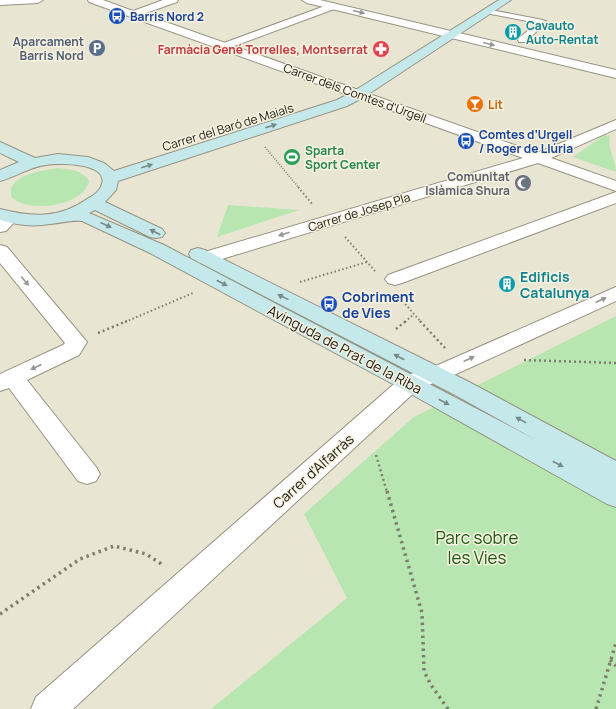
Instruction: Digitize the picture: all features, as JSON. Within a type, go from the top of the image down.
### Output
[{"type":"main road","name":"Carrer del Baró de Maials","points":[[104,172],[252,132],[342,103],[359,94],[506,0]]},
{"type":"main road","name":"Carrer del Baró de Maials","points":[[157,148],[326,97],[359,94]]},
{"type":"main road","points":[[0,146],[33,163]]},
{"type":"main road","points":[[0,176],[33,163],[70,159],[86,161],[104,172],[110,186],[104,195],[94,203],[68,214],[38,219],[3,219]]},
{"type":"main road","points":[[104,172],[116,161]]},
{"type":"main road","name":"Avinguda de Prat de la Riba","points":[[94,203],[205,258],[509,414],[616,473]]},
{"type":"main road","name":"Avinguda de Prat de la Riba","points":[[68,214],[86,217],[157,249],[410,383],[616,496]]},
{"type":"street","points":[[0,6],[38,0]]},
{"type":"street","name":"Carrer dels Comtes d'Urgell","points":[[93,0],[616,186]]},
{"type":"street","points":[[134,14],[173,0]]},
{"type":"street","points":[[307,0],[329,3],[452,35],[616,74]]},
{"type":"street","points":[[0,2],[12,3]]},
{"type":"street","points":[[225,46],[329,3]]},
{"type":"street","name":"Carrer de Josep Pla","points":[[205,258],[536,158],[616,124]]},
{"type":"street","points":[[395,279],[616,197]]},
{"type":"street","points":[[0,251],[73,346],[7,380],[87,474]]},
{"type":"street","name":"Carrer d'Alfarràs","points":[[48,709],[410,383],[433,375],[616,293]]},
{"type":"lane","points":[[489,11],[543,22],[522,40]]},
{"type":"path","points":[[252,132],[316,209]]},
{"type":"path","points":[[300,282],[367,262]]},
{"type":"path","points":[[73,346],[195,292]]},
{"type":"path","points":[[396,329],[414,314]]},
{"type":"path","points":[[518,359],[616,363]]},
{"type":"path","points":[[376,455],[422,613],[424,672],[431,685],[448,709]]},
{"type":"path","points":[[0,614],[80,559],[114,546],[146,554],[160,563],[180,590]]},
{"type":"path","points":[[596,709],[616,643]]},
{"type":"path","points":[[610,660],[616,666]]},
{"type":"green space","points":[[604,135],[610,136],[609,141],[616,172],[573,157]]},
{"type":"green space","points":[[58,168],[79,172],[89,181],[85,189],[78,196],[69,201],[46,206],[25,204],[12,197],[11,191],[13,185],[23,177],[45,170]]},
{"type":"green space","points":[[229,205],[299,210],[217,237]]},
{"type":"green space","name":"Parc sobre les Vies","points":[[616,316],[616,709],[211,709],[347,598],[304,514],[414,417]]},
{"type":"place","name":"Barris Nord 2","points":[[117,16]]},
{"type":"place","name":"Cavauto Auto-Rentat","points":[[513,32]]},
{"type":"place","name":"Aparcament Barris Nord","points":[[97,48]]},
{"type":"place","name":"Farmàcia Gené Torrelles, Montserrat","points":[[381,49]]},
{"type":"place","name":"Lit","points":[[475,104]]},
{"type":"place","name":"Comtes d’Urgell / Roger de Llúria","points":[[466,141]]},
{"type":"place","name":"Sparta Sport Center","points":[[292,157]]},
{"type":"place","name":"Comunitat Islàmica Shura","points":[[523,183]]},
{"type":"place","name":"Edificis Catalunya","points":[[507,284]]},
{"type":"place","name":"Cobriment de Vies","points":[[329,304]]}]
